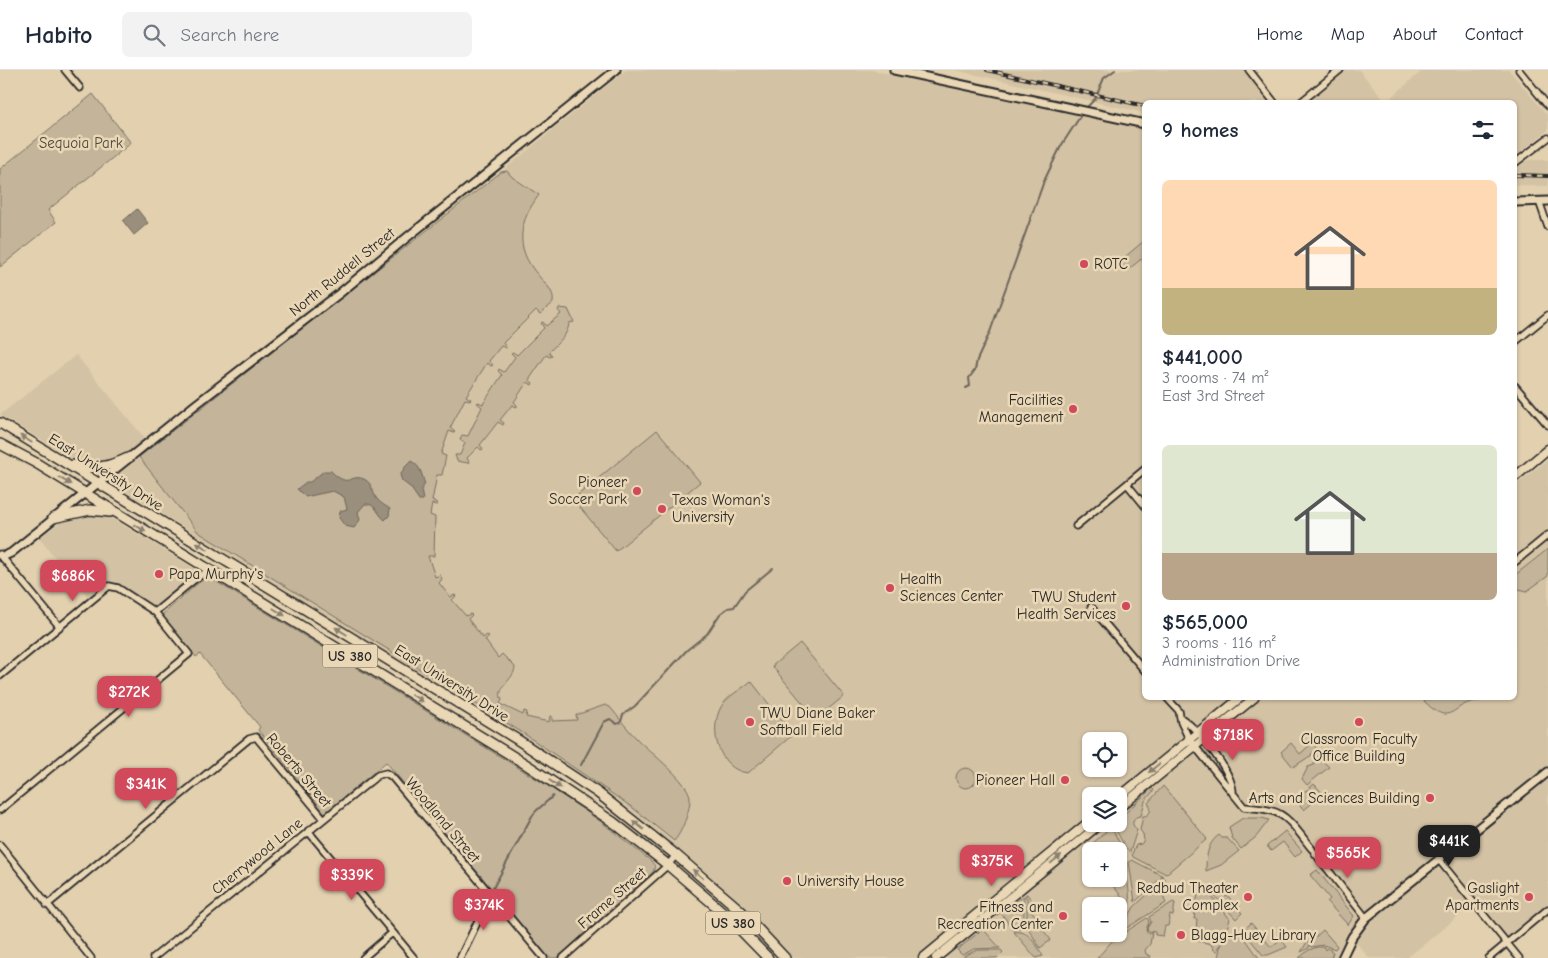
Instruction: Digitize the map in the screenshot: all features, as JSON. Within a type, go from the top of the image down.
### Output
[{"type":"main road","name":"East University Drive","points":[[0,423],[518,740],[598,793],[676,855],[741,911],[785,958]]},
{"type":"main road","name":"East University Drive","points":[[0,444],[36,463],[527,765],[613,822],[668,865],[725,914],[768,958]]},
{"type":"main road","points":[[1517,475],[1548,450]]},
{"type":"main road","points":[[58,459],[75,466],[92,468],[113,465],[130,456]]},
{"type":"main road","points":[[54,518],[90,510],[115,513]]},
{"type":"main road","points":[[1127,790],[1238,700]]},
{"type":"main road","points":[[1127,801],[1252,700]]},
{"type":"main road","points":[[923,958],[1082,827]]},
{"type":"main road","points":[[936,958],[1090,832]]},
{"type":"street","points":[[65,70],[80,88]]},
{"type":"street","name":"North Ruddell Street","points":[[1,556],[10,553],[130,456],[340,293],[405,238],[616,70]]},
{"type":"street","points":[[894,70],[1142,123]]},
{"type":"street","points":[[1248,70],[1272,100]]},
{"type":"street","points":[[1303,100],[1340,70]]},
{"type":"street","points":[[1519,70],[1548,106]]},
{"type":"street","points":[[1517,162],[1548,138]]},
{"type":"street","points":[[1539,201],[1548,227]]},
{"type":"street","points":[[1517,202],[1548,201]]},
{"type":"street","points":[[1517,340],[1548,315]]},
{"type":"street","points":[[1517,388],[1548,425]]},
{"type":"street","points":[[1076,526],[1142,472]]},
{"type":"street","points":[[1127,484],[1142,502]]},
{"type":"street","points":[[1517,560],[1548,535]]},
{"type":"street","points":[[1,556],[59,626]]},
{"type":"street","points":[[155,612],[195,578],[210,570]]},
{"type":"street","points":[[0,676],[109,586],[118,588],[155,612],[189,654],[0,810]]},
{"type":"street","points":[[1091,607],[1142,667]]},
{"type":"street","points":[[1169,700],[1179,711],[1181,722],[1189,739],[1244,807],[1274,811],[1294,826],[1366,918]]},
{"type":"street","points":[[1181,718],[1198,732],[1226,771],[1233,788],[1233,794]]},
{"type":"street","name":"Roberts Street","points":[[47,904],[249,739],[256,737],[324,819]]},
{"type":"street","points":[[1342,958],[1352,937],[1366,918],[1548,772]]},
{"type":"street","name":"Woodland Street","points":[[378,774],[386,773],[392,777],[544,958]]},
{"type":"street","name":"Cherrywood Lane","points":[[153,958],[378,774]]},
{"type":"street","points":[[308,831],[414,958]]},
{"type":"street","points":[[0,845],[91,958]]},
{"type":"street","name":"Frame Street","points":[[563,958],[668,865],[676,855]]},
{"type":"street","points":[[1439,860],[1519,958]]},
{"type":"street","points":[[460,958],[490,896]]},
{"type":"street","points":[[1489,958],[1548,909]]},
{"type":"street","points":[[363,958],[392,932]]},
{"type":"shaded area","name":"Texas Woman's University","points":[[626,70],[871,70],[1142,127],[1142,700],[1517,700],[1517,484],[1548,459],[1548,905],[1508,939],[1477,901],[1407,958],[1369,958],[1348,933],[1336,958],[793,958],[765,928],[699,866],[617,799],[505,725],[119,487],[118,479],[120,473],[501,172]]},
{"type":"shaded area","points":[[955,70],[1257,70],[1252,74],[1272,100],[1142,100],[1142,112]]},
{"type":"shaded area","points":[[1340,70],[1359,70],[1384,100],[1303,100]]},
{"type":"shaded area","points":[[1423,70],[1509,70],[1548,116],[1548,130],[1517,155],[1517,100],[1388,100]]},
{"type":"shaded area","points":[[1528,160],[1548,160],[1548,186],[1517,185],[1517,168]]},
{"type":"shaded area","points":[[137,209],[148,223],[134,235],[123,221]]},
{"type":"shaded area","points":[[76,355],[146,440],[119,459],[108,463],[87,464],[77,461],[0,415]]},
{"type":"shaded area","points":[[411,461],[415,463],[422,474],[425,484],[421,490],[423,500],[419,500],[410,487],[402,481],[400,475]]},
{"type":"shaded area","points":[[324,471],[331,471],[337,477],[346,480],[359,478],[367,481],[377,499],[390,509],[389,516],[385,520],[372,505],[365,504],[358,512],[360,520],[354,528],[345,526],[339,518],[340,511],[347,509],[344,497],[333,491],[305,497],[297,489]]},
{"type":"shaded area","points":[[81,513],[108,516],[192,567],[195,574],[156,607],[113,582],[105,585],[89,598],[39,538],[59,523]]},
{"type":"green space","name":"Sequoia Park","points":[[93,94],[131,143],[48,210],[56,222],[0,267],[0,169]]},
{"type":"green space","points":[[507,171],[512,177],[539,195],[527,215],[522,234],[522,244],[530,264],[551,290],[553,303],[540,314],[536,310],[503,343],[506,348],[501,346],[489,361],[493,365],[491,366],[487,363],[466,396],[471,399],[465,399],[450,428],[455,432],[449,431],[441,454],[446,456],[442,475],[437,475],[432,501],[437,503],[437,505],[432,504],[430,515],[435,517],[434,556],[428,556],[435,577],[440,575],[442,579],[439,583],[450,597],[456,596],[452,600],[466,616],[472,615],[468,619],[483,638],[487,635],[489,636],[485,640],[498,658],[502,654],[515,667],[512,676],[501,691],[502,700],[500,704],[523,715],[524,711],[527,712],[526,717],[549,722],[550,716],[552,716],[552,721],[577,720],[576,715],[605,705],[610,707],[634,736],[683,783],[688,790],[690,802],[683,826],[674,841],[633,808],[523,733],[198,532],[139,457],[501,172]]},
{"type":"green space","points":[[1142,243],[1142,258],[1129,269],[1123,269],[1119,262]]},
{"type":"green space","points":[[559,308],[568,309],[574,322],[569,323],[564,336],[549,352],[552,356],[546,355],[529,380],[533,383],[532,385],[527,382],[514,402],[517,407],[512,405],[500,420],[504,423],[503,425],[498,422],[480,445],[483,449],[481,450],[478,447],[467,458],[468,463],[457,461],[455,455],[460,455],[465,443],[460,440],[462,435],[468,436],[482,407],[477,403],[483,404],[502,375],[498,371],[499,369],[504,372],[515,357],[511,353],[513,352],[517,355],[544,328],[541,323],[543,322],[546,326],[561,314],[558,310]]},
{"type":"green space","name":"Pioneer Soccer Park","points":[[657,430],[700,482],[616,551],[573,499]]},
{"type":"green space","points":[[1548,549],[1548,576],[1527,591],[1517,588],[1517,573]]},
{"type":"green space","points":[[206,578],[212,579],[548,786],[600,821],[651,861],[655,866],[653,872],[557,958],[549,958],[386,762],[325,813],[258,730],[260,727],[200,654],[196,657],[162,615]]},
{"type":"green space","points":[[800,643],[844,696],[816,719],[772,666]]},
{"type":"green space","name":"TWU Diane Baker Softball Field","points":[[751,681],[790,731],[790,737],[748,773],[730,765],[723,757],[716,738],[716,727],[717,717],[724,703]]},
{"type":"green space","points":[[1423,700],[1479,701],[1470,702],[1447,714],[1433,709]]},
{"type":"green space","points":[[1291,743],[1300,754],[1312,743],[1316,747],[1316,751],[1293,767],[1281,752]]},
{"type":"green space","points":[[1315,757],[1318,757],[1329,767],[1307,785],[1302,779],[1308,767],[1314,765]]},
{"type":"green space","points":[[966,768],[973,771],[976,778],[973,785],[966,788],[959,785],[956,778],[959,771]]},
{"type":"green space","points":[[1314,784],[1323,794],[1304,810],[1295,796]]},
{"type":"green space","points":[[1163,786],[1207,839],[1166,874],[1133,857],[1132,854],[1136,845],[1144,841],[1140,830],[1143,816],[1150,812],[1148,803]]},
{"type":"green space","points":[[1152,788],[1154,790],[1145,801],[1141,816],[1134,820],[1133,825],[1137,830],[1130,852],[1127,850],[1127,842],[1123,842],[1117,832],[1127,832],[1127,811]]},
{"type":"green space","points":[[1243,818],[1269,820],[1256,837],[1241,849],[1232,838],[1229,827]]},
{"type":"green space","points":[[1285,831],[1302,851],[1295,857],[1283,842],[1271,851],[1267,846]]},
{"type":"green space","points":[[1105,832],[1114,832],[1119,842],[1094,842]]},
{"type":"green space","points":[[1219,835],[1222,838],[1227,838],[1239,851],[1221,865],[1206,871],[1210,846]]},
{"type":"green space","points":[[1132,860],[1163,876],[1135,902],[1129,862]]},
{"type":"green space","points":[[1317,870],[1354,916],[1348,925],[1327,902],[1330,899],[1310,875]]},
{"type":"green space","points":[[1127,872],[1129,905],[1127,897],[1122,897],[1114,887],[1127,887]]},
{"type":"green space","points":[[1165,878],[1164,900],[1166,903],[1127,928],[1127,919],[1134,907]]},
{"type":"green space","points":[[1217,886],[1242,913],[1236,919],[1211,892]]},
{"type":"green space","points":[[1202,889],[1209,893],[1230,919],[1227,928],[1231,933],[1218,947],[1217,951],[1214,950],[1211,944],[1198,941],[1197,919],[1194,919],[1198,893]]},
{"type":"green space","points":[[1027,894],[1035,905],[1030,909],[1036,917],[1034,919],[1051,940],[1040,948],[1027,926],[1027,899],[1025,895]]},
{"type":"green space","points":[[1024,896],[1024,923],[1022,927],[1014,931],[1001,913]]},
{"type":"green space","points":[[1173,902],[1175,903],[1173,916],[1170,915],[1168,926],[1165,926],[1163,936],[1155,935],[1155,932],[1148,931],[1147,928],[1151,922],[1149,917]]},
{"type":"green space","points":[[1147,918],[1149,922],[1146,930],[1147,933],[1152,933],[1150,944],[1145,950],[1146,954],[1151,956],[1150,958],[1097,958],[1111,942],[1127,942],[1127,931]]},
{"type":"green space","points":[[1251,923],[1271,947],[1281,939],[1287,947],[1268,955],[1263,955],[1244,932]]},
{"type":"green space","points":[[983,929],[1000,948],[974,949],[962,955],[957,950]]},
{"type":"green space","points":[[1323,930],[1337,946],[1335,949],[1323,945],[1311,947],[1309,945],[1309,948],[1301,952],[1307,942],[1309,943]]},
{"type":"green space","points":[[1014,932],[1024,933],[1032,938],[1043,956],[1036,958]]},
{"type":"green space","points":[[1234,932],[1242,934],[1259,958],[1218,958],[1220,947]]},
{"type":"green space","points":[[1324,947],[1325,950],[1327,948],[1333,952],[1331,958],[1299,958],[1309,950]]},
{"type":"green space","points":[[977,950],[1001,950],[1003,952],[997,958],[964,958],[964,956]]},
{"type":"waterway","points":[[1086,108],[1095,99],[1104,78],[1115,70]]},
{"type":"waterway","points":[[966,388],[970,386],[969,378],[975,370],[977,360],[990,332],[1044,181],[1061,146],[1083,112]]},
{"type":"waterway","points":[[581,765],[604,722],[610,719],[617,724],[620,722],[623,715],[635,706],[687,650],[707,634],[720,614],[728,608],[734,607],[745,591],[773,568]]},
{"type":"waterway","points":[[493,888],[532,816],[553,796]]},
{"type":"railway","points":[[987,70],[1142,105]]},
{"type":"railway","points":[[1517,175],[1548,176]]},
{"type":"place","name":"ROTC","points":[[1084,264]]},
{"type":"place","name":"Facilities Management","points":[[1073,409]]},
{"type":"place","name":"Pioneer Soccer Park","points":[[637,491]]},
{"type":"place","name":"Texas Woman's University","points":[[662,509]]},
{"type":"place","name":"Papa Murphy's","points":[[159,574]]},
{"type":"place","name":"Health Sciences Center","points":[[890,588]]},
{"type":"place","name":"TWU Student Health Services","points":[[1126,606]]},
{"type":"place","name":"TWU Diane Baker Softball Field","points":[[750,722]]},
{"type":"place","name":"Classroom Faculty Office Building","points":[[1359,722]]},
{"type":"place","name":"Pioneer Hall","points":[[1065,780]]},
{"type":"place","name":"Arts and Sciences Building","points":[[1430,798]]},
{"type":"place","name":"University House","points":[[787,881]]},
{"type":"place","name":"Redbud Theater Complex","points":[[1248,897]]},
{"type":"place","name":"Gaslight Apartments","points":[[1529,897]]},
{"type":"place","name":"Fitness and Recreation Center","points":[[1063,916]]},
{"type":"place","name":"Blagg-Huey Library","points":[[1181,935]]}]
